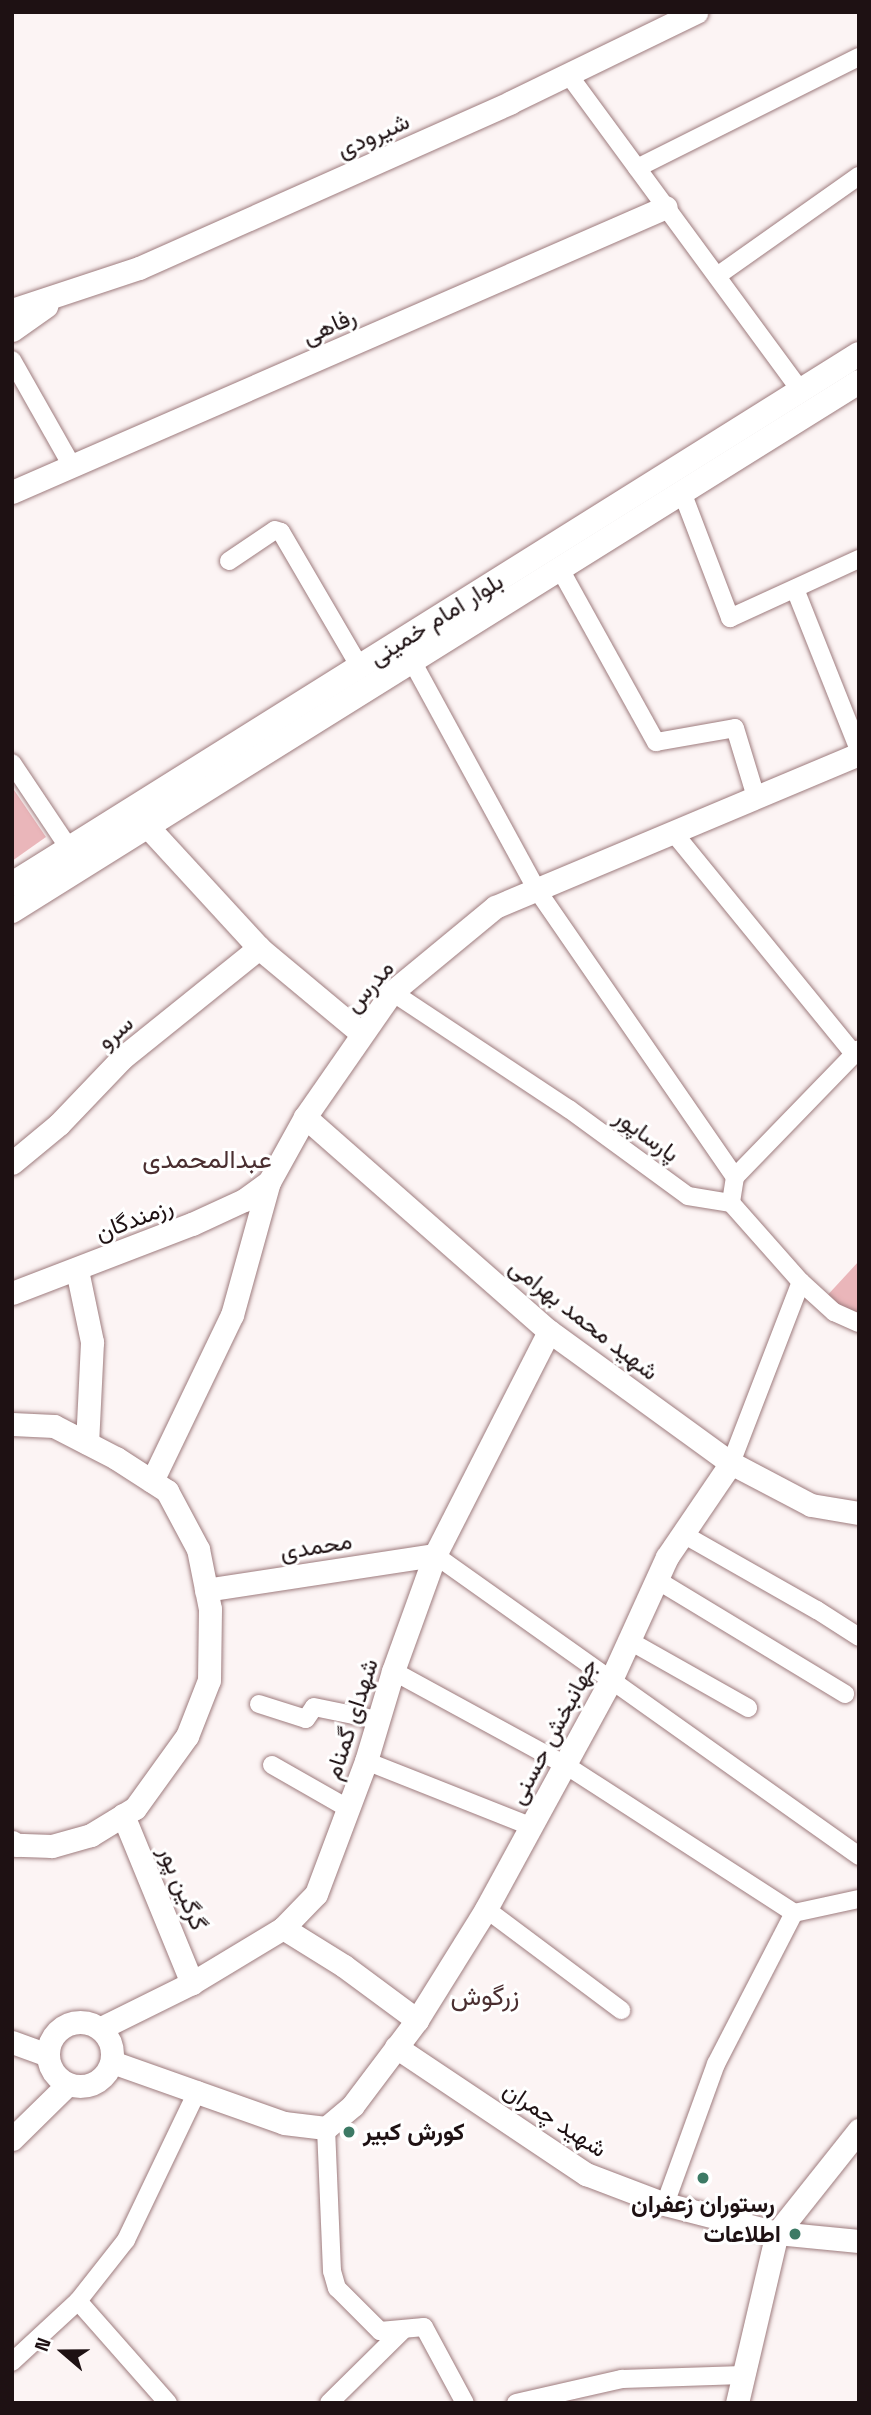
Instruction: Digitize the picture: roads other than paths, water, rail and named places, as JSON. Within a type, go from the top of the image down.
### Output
[{"type":"main road","name":"بلوار امام خمینی","points":[[12,884],[859,354]]},
{"type":"main road","name":"بلوار امام خمینی","points":[[12,911],[859,382]]},
{"type":"street","name":"شیرودی","points":[[12,310],[139,268],[568,74],[696,12]]},
{"type":"street","points":[[638,168],[859,57]]},
{"type":"street","points":[[568,74],[800,390]]},
{"type":"street","points":[[717,276],[859,176]]},
{"type":"street","name":"رفاهی","points":[[12,492],[666,207]]},
{"type":"street","name":"شیرودی","points":[[12,330],[66,292]]},
{"type":"street","points":[[12,360],[72,466]]},
{"type":"street","points":[[682,492],[730,618],[859,559]]},
{"type":"street","points":[[229,561],[275,530],[281,532],[360,667]]},
{"type":"street","points":[[560,569],[656,742],[735,728],[755,797]]},
{"type":"street","points":[[795,589],[859,752]]},
{"type":"street","points":[[412,661],[537,890],[735,1177]]},
{"type":"street","name":"مدرس","points":[[152,1481],[232,1315],[269,1182],[305,1117],[392,992],[495,907],[859,752]]},
{"type":"street","points":[[12,763],[69,848]]},
{"type":"street","points":[[147,826],[260,948],[361,1033]]},
{"type":"street","points":[[673,832],[857,1052],[735,1177],[731,1203],[801,1282],[834,1312],[859,1323]]},
{"type":"street","name":"سرو","points":[[12,1163],[59,1125],[122,1058],[260,948]]},
{"type":"street","name":"پارساپور","points":[[392,992],[569,1108],[688,1196],[731,1203]]},
{"type":"street","name":"شهید محمد بهرامی","points":[[305,1117],[549,1331],[731,1463],[811,1505],[859,1513]]},
{"type":"street","name":"رزمندگان","points":[[12,1293],[192,1224],[244,1200],[269,1182]]},
{"type":"street","points":[[77,1270],[92,1342],[87,1443]]},
{"type":"street","points":[[731,1463],[801,1282]]},
{"type":"street","name":"شهدای گمنام","points":[[101,2028],[192,1983],[283,1928],[316,1894],[366,1761],[393,1671],[435,1555],[549,1331]]},
{"type":"street","points":[[12,1424],[54,1426],[167,1491],[198,1549],[210,1609],[209,1680],[187,1736],[135,1808],[91,1835],[52,1846],[16,1845],[12,1842]]},
{"type":"street","name":"جهانبخش حسنی","points":[[417,2020],[486,1909],[567,1766],[610,1682],[657,1580],[683,1534],[731,1463]]},
{"type":"street","points":[[683,1534],[859,1637]]},
{"type":"street","points":[[435,1555],[610,1682],[846,1844],[859,1856]]},
{"type":"street","name":"محمدی","points":[[206,1590],[435,1555]]},
{"type":"street","points":[[657,1580],[845,1694]]},
{"type":"street","points":[[628,1640],[748,1708]]},
{"type":"street","points":[[393,1671],[567,1766],[794,1913],[859,1899]]},
{"type":"street","points":[[259,1704],[306,1719],[314,1707],[378,1720]]},
{"type":"street","points":[[366,1761],[533,1827]]},
{"type":"street","points":[[272,1765],[349,1808]]},
{"type":"street","name":"گرگین پور","points":[[123,1815],[192,1983]]},
{"type":"street","points":[[486,1909],[621,2010]]},
{"type":"street","points":[[665,2204],[716,2064],[794,1913]]},
{"type":"street","points":[[112,2062],[198,2090],[284,2123],[326,2128],[353,2105],[417,2020],[344,1966],[283,1928]]},
{"type":"street","points":[[84,2021],[101,2028],[111,2043],[112,2062],[103,2078],[86,2086],[68,2084],[54,2073],[48,2055],[52,2037],[66,2025],[84,2021]]},
{"type":"street","points":[[12,2042],[48,2055]]},
{"type":"street","name":"شهید چمران","points":[[396,2047],[586,2174],[665,2204],[777,2232],[859,2241]]},
{"type":"street","points":[[12,2139],[68,2084]]},
{"type":"street","points":[[12,2362],[78,2301],[126,2240],[198,2090]]},
{"type":"street","points":[[326,2128],[332,2271],[337,2288],[380,2330],[424,2327],[465,2403]]},
{"type":"street","points":[[737,2403],[777,2232],[859,2130]]},
{"type":"street","points":[[78,2301],[168,2403]]},
{"type":"street","points":[[329,2403],[404,2329]]},
{"type":"street","points":[[516,2403],[622,2379],[743,2375]]},
{"type":"place","name":"کورش کبیر","points":[[349,2132]]},
{"type":"place","name":"رستوران زعفران","points":[[703,2178]]},
{"type":"place","name":"اطلاعات","points":[[795,2234]]},
{"type":"district","name":"عبدالمحمدی","points":[[207,1160]]},
{"type":"district","name":"زرگوش","points":[[485,1997]]}]
